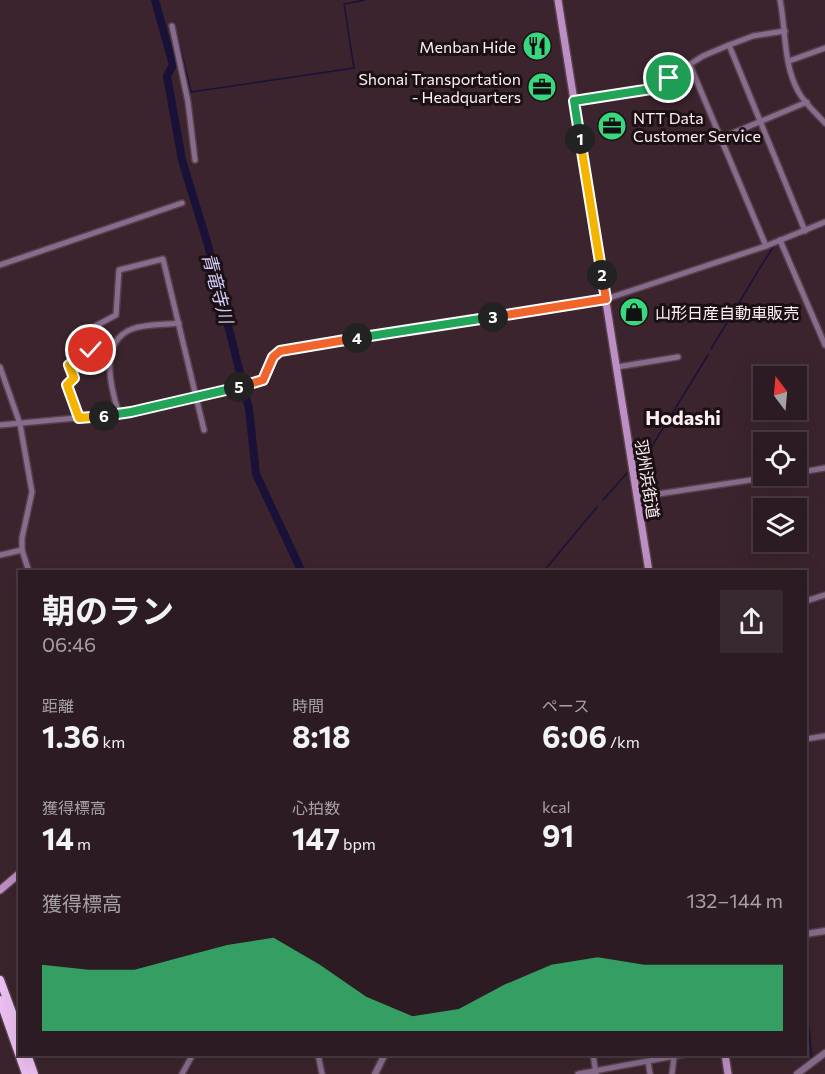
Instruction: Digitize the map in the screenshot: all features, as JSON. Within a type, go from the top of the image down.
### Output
[{"type":"highway","points":[[0,980],[18,1029]]},
{"type":"highway","points":[[0,1000],[18,1051]]},
{"type":"highway","points":[[20,1056],[26,1074]]},
{"type":"highway","points":[[28,1056],[34,1074]]},
{"type":"main road","name":"羽州浜街道","points":[[558,0],[648,570]]},
{"type":"main road","points":[[0,890],[18,875]]},
{"type":"main road","points":[[725,1056],[728,1074]]},
{"type":"street","points":[[780,0],[789,61],[797,90],[825,123]]},
{"type":"street","points":[[172,26],[188,102],[195,160]]},
{"type":"street","points":[[574,101],[651,89],[729,45],[753,36],[785,31]]},
{"type":"street","points":[[729,45],[805,231]]},
{"type":"street","points":[[789,61],[825,48]]},
{"type":"street","points":[[690,65],[766,246]]},
{"type":"street","points":[[721,138],[807,102]]},
{"type":"street","points":[[0,265],[182,202]]},
{"type":"street","points":[[0,425],[119,414],[247,385],[263,380],[273,357],[287,349],[606,299],[781,242],[825,222]]},
{"type":"street","points":[[781,242],[825,345]]},
{"type":"street","points":[[79,418],[67,385],[74,378],[69,365],[95,348],[86,331],[116,315],[119,270],[163,259],[204,430]]},
{"type":"street","points":[[119,414],[111,387],[110,359],[117,341],[131,330],[179,323]]},
{"type":"street","points":[[818,329],[825,326]]},
{"type":"street","points":[[617,367],[678,357]]},
{"type":"street","points":[[0,367],[20,424],[32,498],[22,538],[22,550],[28,570]]},
{"type":"street","points":[[807,470],[825,468]]},
{"type":"street","points":[[638,497],[753,480]]},
{"type":"street","points":[[0,555],[22,550]]},
{"type":"street","points":[[807,601],[825,595]]},
{"type":"street","points":[[807,739],[825,736]]},
{"type":"street","points":[[807,934],[825,931]]},
{"type":"street","points":[[797,1074],[825,1053]]},
{"type":"street","points":[[182,1074],[192,1056]]},
{"type":"street","points":[[318,1056],[322,1074]]},
{"type":"street","points":[[375,1074],[384,1056]]},
{"type":"street","points":[[593,1056],[596,1073]]},
{"type":"street","points":[[578,1074],[596,1073],[678,1056]]},
{"type":"street","points":[[672,1074],[674,1057]]},
{"type":"street","points":[[648,1061],[650,1074]]},
{"type":"waterway","name":"青竜寺川","points":[[155,0],[173,65],[167,76],[182,160],[208,245],[249,409],[256,474],[301,570]]},
{"type":"waterway","points":[[174,22],[191,92],[354,68],[344,4],[365,0]]},
{"type":"waterway","points":[[785,242],[813,230]]},
{"type":"waterway","points":[[711,349],[766,258],[775,245],[780,243]]},
{"type":"waterway","points":[[638,469],[708,355]]},
{"type":"waterway","points":[[603,500],[627,473]]},
{"type":"waterway","points":[[545,570],[597,507]]},
{"type":"waterway","points":[[807,604],[824,598]]},
{"type":"waterway","points":[[807,1011],[812,1060]]},
{"type":"waterway","points":[[803,1074],[812,1065]]},
{"type":"place","name":"Menban Hide","points":[[537,46]]},
{"type":"place","name":"Shonai Transportation - Headquarters","points":[[542,87]]},
{"type":"place","name":"NTT Data Customer Service","points":[[612,126]]},
{"type":"place","name":"山形日産自動車販売","points":[[634,312]]},
{"type":"district","name":"Hodashi","points":[[683,417]]},
{"type":"route","points":[[91,350],[69,365],[74,378],[67,385],[79,418],[131,412],[258,382],[267,376],[273,357],[287,349],[606,299],[574,101],[651,89],[669,78]]}]
